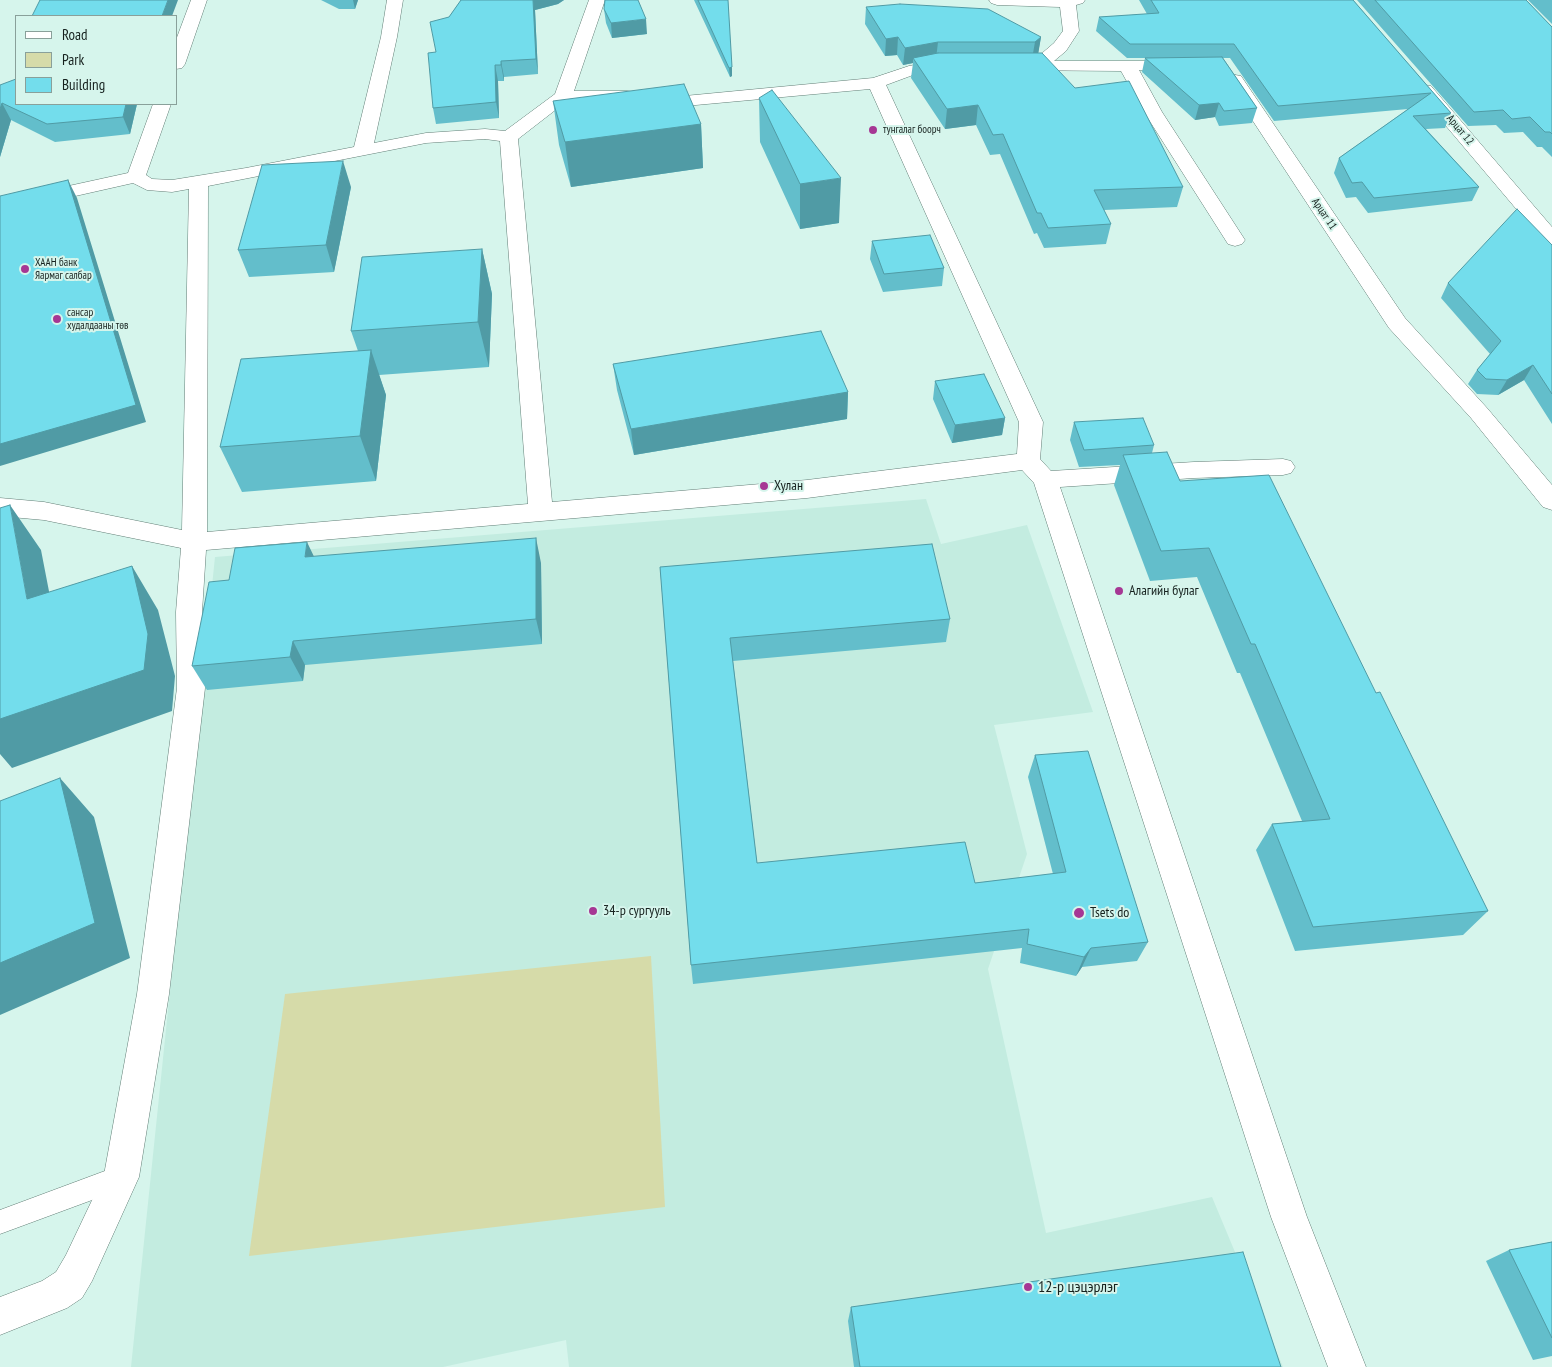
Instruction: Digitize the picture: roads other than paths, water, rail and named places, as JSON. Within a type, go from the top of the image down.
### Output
[{"type":"street","points":[[178,58],[199,0]]},
{"type":"street","points":[[363,150],[389,36],[395,0]]},
{"type":"street","points":[[0,207],[136,177],[147,184],[172,186],[246,174],[426,138],[485,134],[509,138],[563,96],[597,0]]},
{"type":"street","points":[[997,0],[1071,1],[1071,31],[1060,47],[1037,66]]},
{"type":"street","name":"Арцат 11","points":[[1224,64],[1397,323],[1479,413],[1552,501]]},
{"type":"street","points":[[1127,65],[1153,112],[1235,240]]},
{"type":"street","points":[[563,96],[627,96],[674,102],[876,83],[909,71],[936,66],[1195,65]]},
{"type":"street","name":"Арцат 12","points":[[1417,80],[1552,239]]},
{"type":"street","points":[[876,83],[1031,422],[1037,471],[1290,1217],[1347,1367]]},
{"type":"street","points":[[136,177],[162,105]]},
{"type":"street","points":[[509,138],[541,513]]},
{"type":"street","points":[[0,1316],[54,1295],[69,1285],[79,1268],[121,1178],[152,994],[191,688],[189,612],[194,542],[199,181]]},
{"type":"street","points":[[0,507],[44,512],[194,542],[1037,471],[1194,470],[1283,466]]},
{"type":"lane","points":[[0,1222],[121,1178]]},
{"type":"place","name":"тунгалаг боорч","points":[[873,130]]},
{"type":"place","name":"ХААН банк Яармаг салбар","points":[[25,269]]},
{"type":"place","name":"сансар худалдааны төв","points":[[57,319]]},
{"type":"place","name":"Хулан","points":[[764,486]]},
{"type":"place","name":"Алагийн булаг","points":[[1119,591]]},
{"type":"place","name":"34-р сургууль","points":[[593,911]]},
{"type":"place","name":"Tsets do","points":[[1079,913]]},
{"type":"place","name":"12-р цэцэрлэг","points":[[1028,1287]]}]
